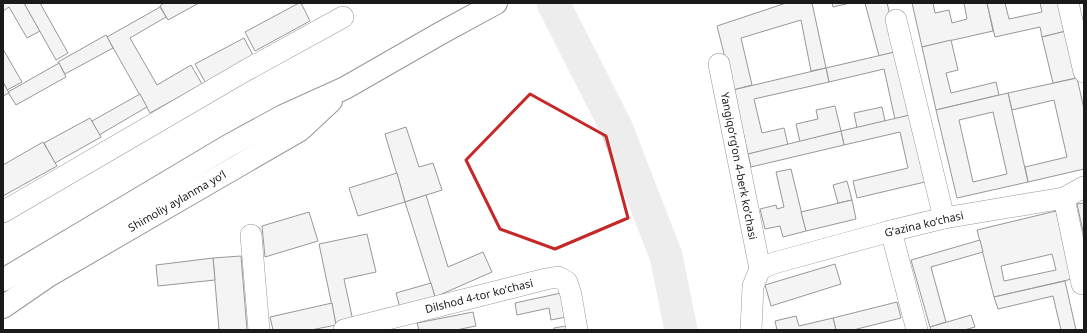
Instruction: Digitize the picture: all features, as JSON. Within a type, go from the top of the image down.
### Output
[{"type":"main road","name":"Shimoliy aylanma yoʻl","points":[[3,280],[228,146],[283,116],[345,88],[496,3]]},
{"type":"main road","name":"Shimoliy aylanma yoʻl","points":[[3,307],[48,276],[300,130],[345,88]]},
{"type":"street","points":[[1068,3],[1084,72]]},
{"type":"street","points":[[3,212],[244,72],[343,17]]},
{"type":"street","points":[[896,20],[944,218]]},
{"type":"street","name":"Yangiqoʻrgʻon 4-berk koʻchasi","points":[[719,64],[760,269]]},
{"type":"street","name":"Gʻazina koʻchasi","points":[[760,269],[774,263],[944,218],[1064,198],[1084,187]]},
{"type":"street","points":[[1064,198],[1083,287]]},
{"type":"street","points":[[891,231],[917,330]]},
{"type":"street","points":[[251,235],[259,330]]},
{"type":"street","points":[[751,330],[753,286],[760,269]]},
{"type":"street","name":"Dilshod 4-tor koʻchasi","points":[[344,330],[546,279],[558,278],[567,282],[571,295],[577,330]]},
{"type":"highlighted area","points":[[530,94],[606,136],[628,218],[555,249],[500,229],[466,160]]},
{"type":"building","points":[[3,3],[24,3],[40,31],[27,38],[9,7],[3,11]]},
{"type":"building","points":[[24,3],[40,3],[68,53],[56,60]]},
{"type":"building","points":[[164,3],[199,3],[168,20],[160,6]]},
{"type":"building","points":[[301,3],[310,21],[255,51],[245,32]]},
{"type":"building","points":[[786,3],[812,3],[826,68],[811,71],[801,20],[741,38],[752,85],[733,90],[717,26]]},
{"type":"building","points":[[832,3],[850,3],[833,7]]},
{"type":"building","points":[[865,3],[887,3],[899,51],[879,56]]},
{"type":"building","points":[[912,3],[933,3],[935,13],[949,10],[952,23],[967,19],[964,3],[987,3],[993,31],[922,47]]},
{"type":"building","points":[[987,3],[1005,3],[1009,19],[1042,12],[1040,3],[1059,3],[1066,31],[1042,37],[1040,27],[995,37]]},
{"type":"building","points":[[160,7],[166,17],[130,38],[157,85],[191,65],[202,84],[150,113],[107,37]]},
{"type":"building","points":[[1066,31],[1077,78],[1053,83],[1042,37]]},
{"type":"building","points":[[106,35],[113,48],[65,74],[58,62]]},
{"type":"building","points":[[244,38],[256,61],[208,87],[195,64]]},
{"type":"building","points":[[951,40],[958,70],[946,73],[951,93],[996,82],[999,95],[936,110],[922,47]]},
{"type":"building","points":[[3,49],[22,82],[7,90],[3,82]]},
{"type":"building","points":[[899,51],[914,114],[895,119],[884,69],[829,82],[826,68]]},
{"type":"building","points":[[59,63],[66,77],[16,105],[8,92]]},
{"type":"building","points":[[826,68],[829,82],[754,99],[762,133],[784,128],[788,145],[748,154],[733,90]]},
{"type":"building","points":[[1077,78],[1084,109],[1084,169],[1028,182],[1025,167],[1067,157],[1054,100],[1012,110],[1008,93]]},
{"type":"building","points":[[3,82],[9,93],[3,96]]},
{"type":"building","points":[[1008,93],[1028,182],[957,198],[936,110]],"holes":[[[993,112],[1007,174],[973,182],[959,120]]]},
{"type":"building","points":[[140,94],[147,107],[99,135],[92,121]]},
{"type":"building","points":[[835,106],[841,131],[800,142],[796,124],[818,119],[816,110]]},
{"type":"building","points":[[882,107],[885,121],[857,128],[854,113]]},
{"type":"building","points":[[914,114],[929,181],[857,198],[853,181],[908,168],[900,132],[844,145],[841,131]]},
{"type":"building","points":[[90,118],[101,137],[55,163],[44,143]]},
{"type":"building","points":[[406,127],[419,167],[433,163],[442,190],[405,202],[385,134]]},
{"type":"building","points":[[841,131],[844,145],[751,167],[748,154]]},
{"type":"building","points":[[43,142],[57,166],[3,196],[3,165]]},
{"type":"building","points":[[791,169],[806,231],[783,237],[780,226],[765,229],[760,209],[776,205],[777,209],[784,207],[776,172]]},
{"type":"building","points":[[397,173],[405,202],[358,216],[349,188]]},
{"type":"building","points":[[847,181],[852,200],[838,203],[833,185]]},
{"type":"building","points":[[426,195],[448,267],[483,252],[492,272],[435,297],[405,202]]},
{"type":"building","points":[[852,200],[856,219],[806,231],[801,212]]},
{"type":"building","points":[[1084,203],[1084,236],[1077,204]]},
{"type":"building","points":[[1056,211],[1072,279],[994,297],[977,230]],"holes":[[[1052,254],[1056,270],[1004,281],[1001,266]]]},
{"type":"building","points":[[309,212],[318,241],[265,257],[262,226]]},
{"type":"building","points":[[367,234],[376,272],[344,279],[353,321],[336,325],[319,244]]},
{"type":"building","points":[[980,240],[983,252],[931,267],[946,322],[930,327],[911,260]]},
{"type":"building","points":[[241,256],[247,330],[219,330],[213,258]]},
{"type":"building","points":[[213,258],[215,280],[158,286],[156,265]]},
{"type":"building","points":[[835,264],[841,284],[771,306],[765,285]]},
{"type":"building","points":[[1065,281],[1076,330],[1061,330],[1053,296],[998,309],[994,297]]},
{"type":"building","points":[[431,283],[435,297],[400,308],[396,293]]},
{"type":"building","points":[[561,293],[566,317],[551,320],[549,308],[517,315],[515,303]]},
{"type":"building","points":[[897,302],[901,318],[853,330],[836,330],[833,318]]},
{"type":"building","points":[[332,303],[336,325],[311,330],[273,330],[270,317]]},
{"type":"building","points":[[473,312],[476,326],[456,330],[419,330],[417,323]]},
{"type":"building","points":[[971,315],[975,327],[964,330],[931,330],[930,327]]},
{"type":"building","points":[[796,316],[799,326],[833,318],[836,330],[777,330],[775,321]]},
{"type":"building","points":[[566,326],[567,330],[554,330],[554,328]]},
{"type":"waterway","points":[[553,3],[616,127],[666,256],[681,330]]}]
